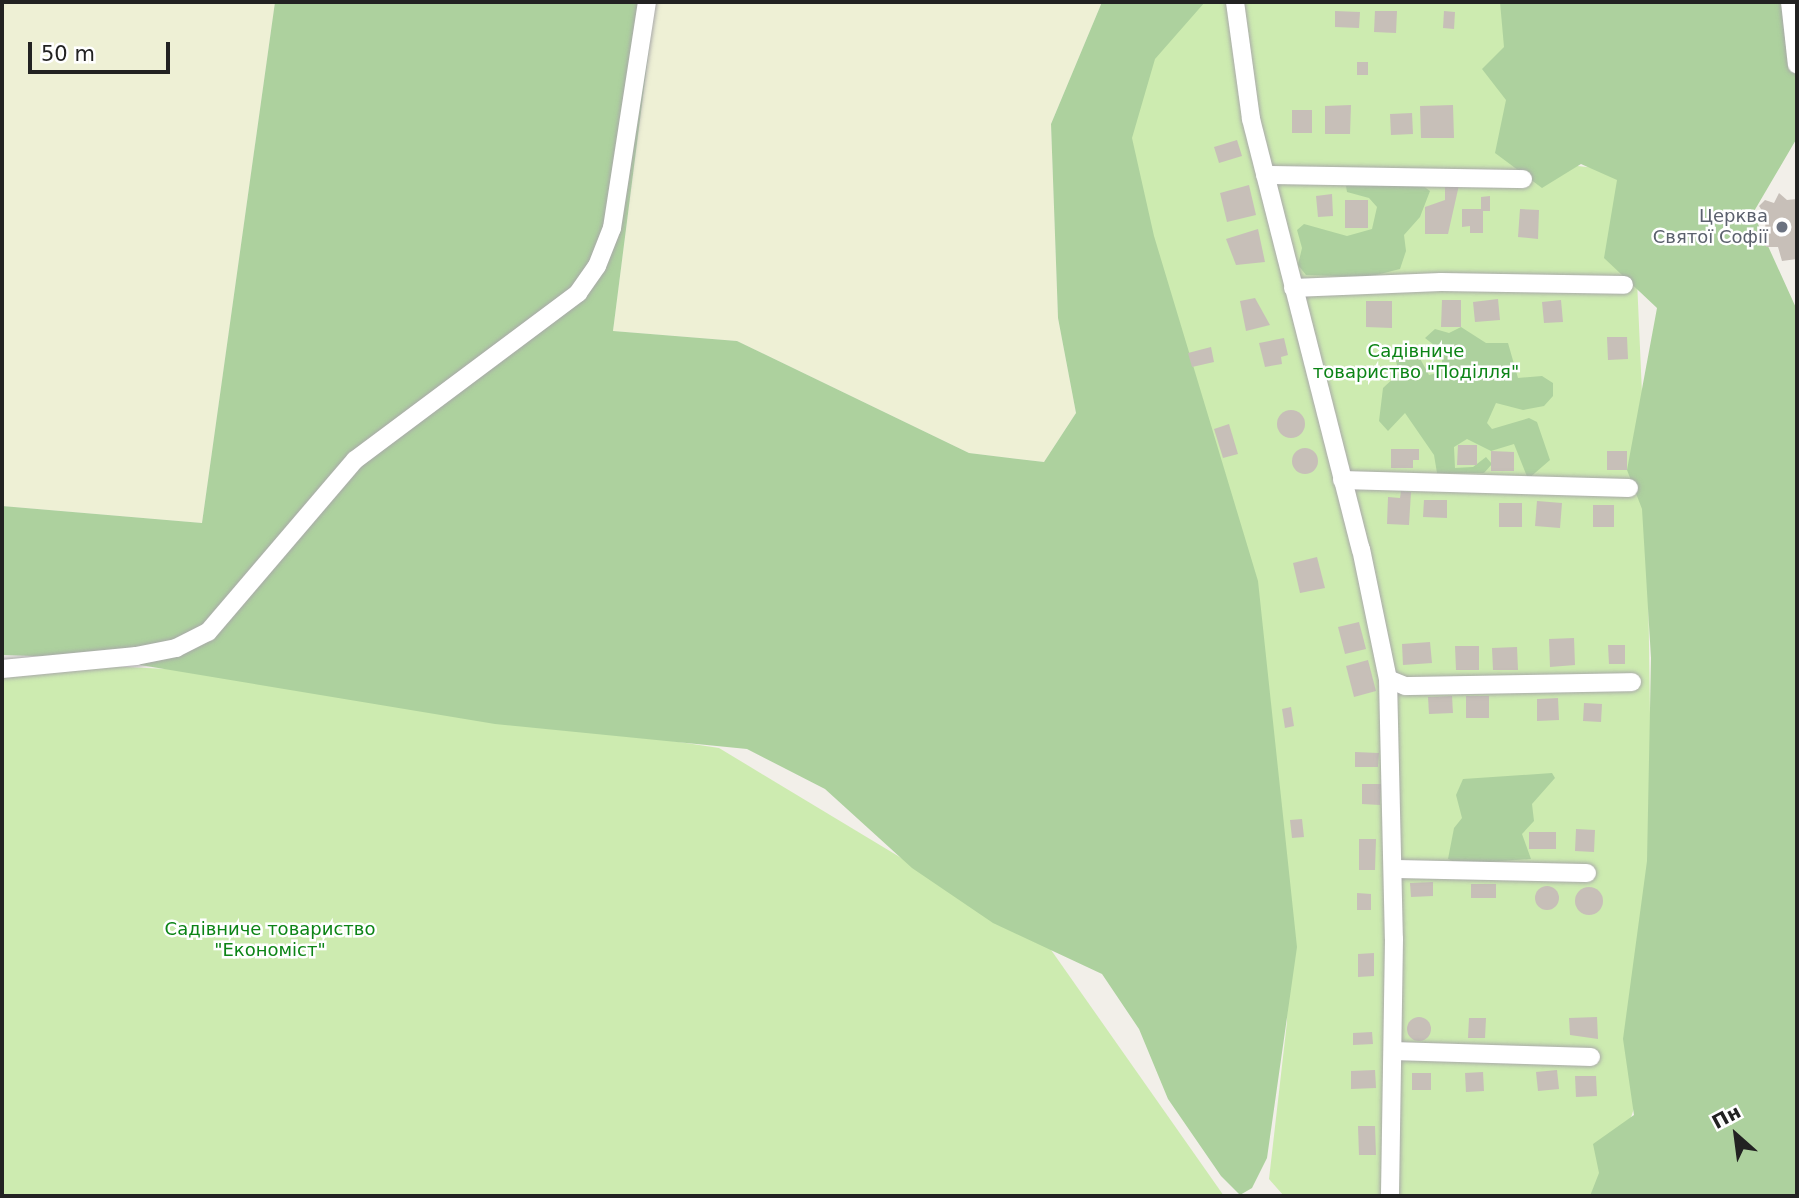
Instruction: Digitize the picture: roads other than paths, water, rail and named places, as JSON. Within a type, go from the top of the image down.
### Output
[{"type":"street","points":[[2,669],[136,656],[176,648],[208,632],[355,460],[578,293],[597,266],[612,229],[647,2]]},
{"type":"street","points":[[1235,2],[1241,71],[1388,679],[1394,869],[1390,1196]]},
{"type":"street","points":[[1790,2],[1797,65]]},
{"type":"street","points":[[1265,175],[1523,179]]},
{"type":"street","points":[[1293,288],[1441,282],[1624,285]]},
{"type":"street","points":[[1342,480],[1629,488]]},
{"type":"street","points":[[1388,679],[1405,686],[1632,682]]},
{"type":"street","points":[[1394,869],[1587,873]]},
{"type":"street","points":[[1393,1051],[1591,1057]]},
{"type":"place","name":"Церква Святої Софії","points":[[1782,227]]},
{"type":"park label","name":"Садівниче товариство \"Поділля\"","points":[[1416,362]]},
{"type":"park label","name":"Садівниче товариство \"Економіст\"","points":[[270,940]]}]
